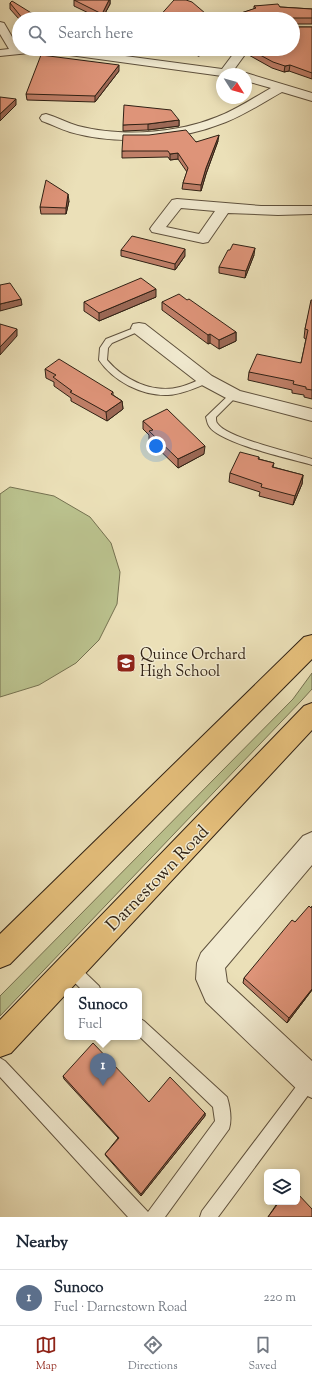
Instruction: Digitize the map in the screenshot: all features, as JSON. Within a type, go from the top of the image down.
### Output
[{"type":"main road","points":[[0,954],[312,644]]},
{"type":"main road","name":"Darnestown Road","points":[[0,1042],[312,713]]},
{"type":"street","points":[[0,25],[12,44]]},
{"type":"street","points":[[0,53],[12,52]]},
{"type":"street","points":[[129,56],[216,71]]},
{"type":"street","points":[[231,68],[239,56]]},
{"type":"street","points":[[252,79],[312,97]]},
{"type":"street","points":[[46,118],[73,128],[101,134],[138,135],[178,131],[199,127],[222,119],[282,87]]},
{"type":"street","points":[[224,208],[291,212],[312,210]]},
{"type":"street","points":[[139,328],[206,380],[234,394],[312,415]]},
{"type":"street","points":[[311,1080],[216,992],[210,979],[210,963],[312,845]]},
{"type":"lane","points":[[139,328],[109,341],[104,348],[103,360],[113,371],[137,386],[166,393],[185,390],[206,380]]},
{"type":"lane","points":[[234,394],[211,417],[213,425],[221,432],[234,439],[312,462]]},
{"type":"lane","points":[[70,968],[91,988]]},
{"type":"lane","points":[[142,1029],[221,1104],[223,1123],[155,1217]]},
{"type":"lane","points":[[0,1066],[139,1216],[142,1217]]},
{"type":"lane","points":[[208,1217],[311,1080]]},
{"type":"green space","points":[[10,487],[54,496],[90,517],[111,543],[120,572],[117,604],[99,640],[76,663],[39,685],[0,697],[0,494]]},
{"type":"green space","points":[[312,673],[312,689],[302,700],[0,1016],[0,996],[293,699]]},
{"type":"building","points":[[74,0],[109,0],[103,12],[98,12]]},
{"type":"building","points":[[174,0],[186,0],[192,2],[204,12],[163,12]]},
{"type":"building","points":[[12,1],[30,12],[17,12],[10,3]]},
{"type":"building","points":[[278,4],[280,7],[312,9],[312,18],[300,18],[300,12],[244,12],[256,8],[254,6]]},
{"type":"building","points":[[300,27],[312,27],[312,73],[290,65],[285,66],[262,56],[300,56]]},
{"type":"building","points":[[41,56],[119,65],[95,96],[26,94]]},
{"type":"building","points":[[0,97],[16,99],[0,114]]},
{"type":"building","points":[[124,105],[171,110],[179,120],[148,124],[123,125]]},
{"type":"building","points":[[186,130],[196,142],[219,135],[201,185],[183,183],[188,168],[178,153],[170,154],[168,151],[122,151],[123,135],[149,135]]},
{"type":"building","points":[[46,180],[68,194],[66,208],[40,207]]},
{"type":"building","points":[[132,236],[185,249],[175,264],[121,250]]},
{"type":"building","points":[[233,244],[255,248],[246,271],[219,267]]},
{"type":"building","points":[[141,278],[156,289],[99,313],[84,302]]},
{"type":"building","points":[[10,283],[21,299],[0,304],[0,285]]},
{"type":"building","points":[[179,294],[187,300],[189,299],[236,332],[219,340],[210,334],[208,335],[162,302]]},
{"type":"building","points":[[311,300],[312,390],[293,384],[294,381],[249,372],[257,354],[301,363],[308,330],[305,329]]},
{"type":"building","points":[[0,324],[17,329],[0,347]]},
{"type":"building","points":[[59,359],[113,392],[111,394],[122,401],[106,412],[70,392],[72,391],[53,377],[56,375],[45,369]]},
{"type":"building","points":[[167,409],[205,446],[178,459],[149,431],[153,430],[143,421]]},
{"type":"building","points":[[240,452],[274,463],[272,467],[303,475],[295,496],[261,487],[262,484],[230,473]]},
{"type":"building","points":[[309,906],[311,908],[312,906],[312,989],[289,1018],[244,978],[292,920],[295,922]]},
{"type":"building","points":[[93,1043],[149,1102],[170,1077],[205,1113],[141,1194],[105,1154],[119,1138],[63,1076]]},
{"type":"building","points":[[300,1196],[312,1209],[312,1217],[268,1217],[277,1205],[300,1205]]},
{"type":"place","name":"Quince Orchard High School","points":[[126,663]]},
{"type":"place","name":"Sunoco","points":[[103,1086]]}]
